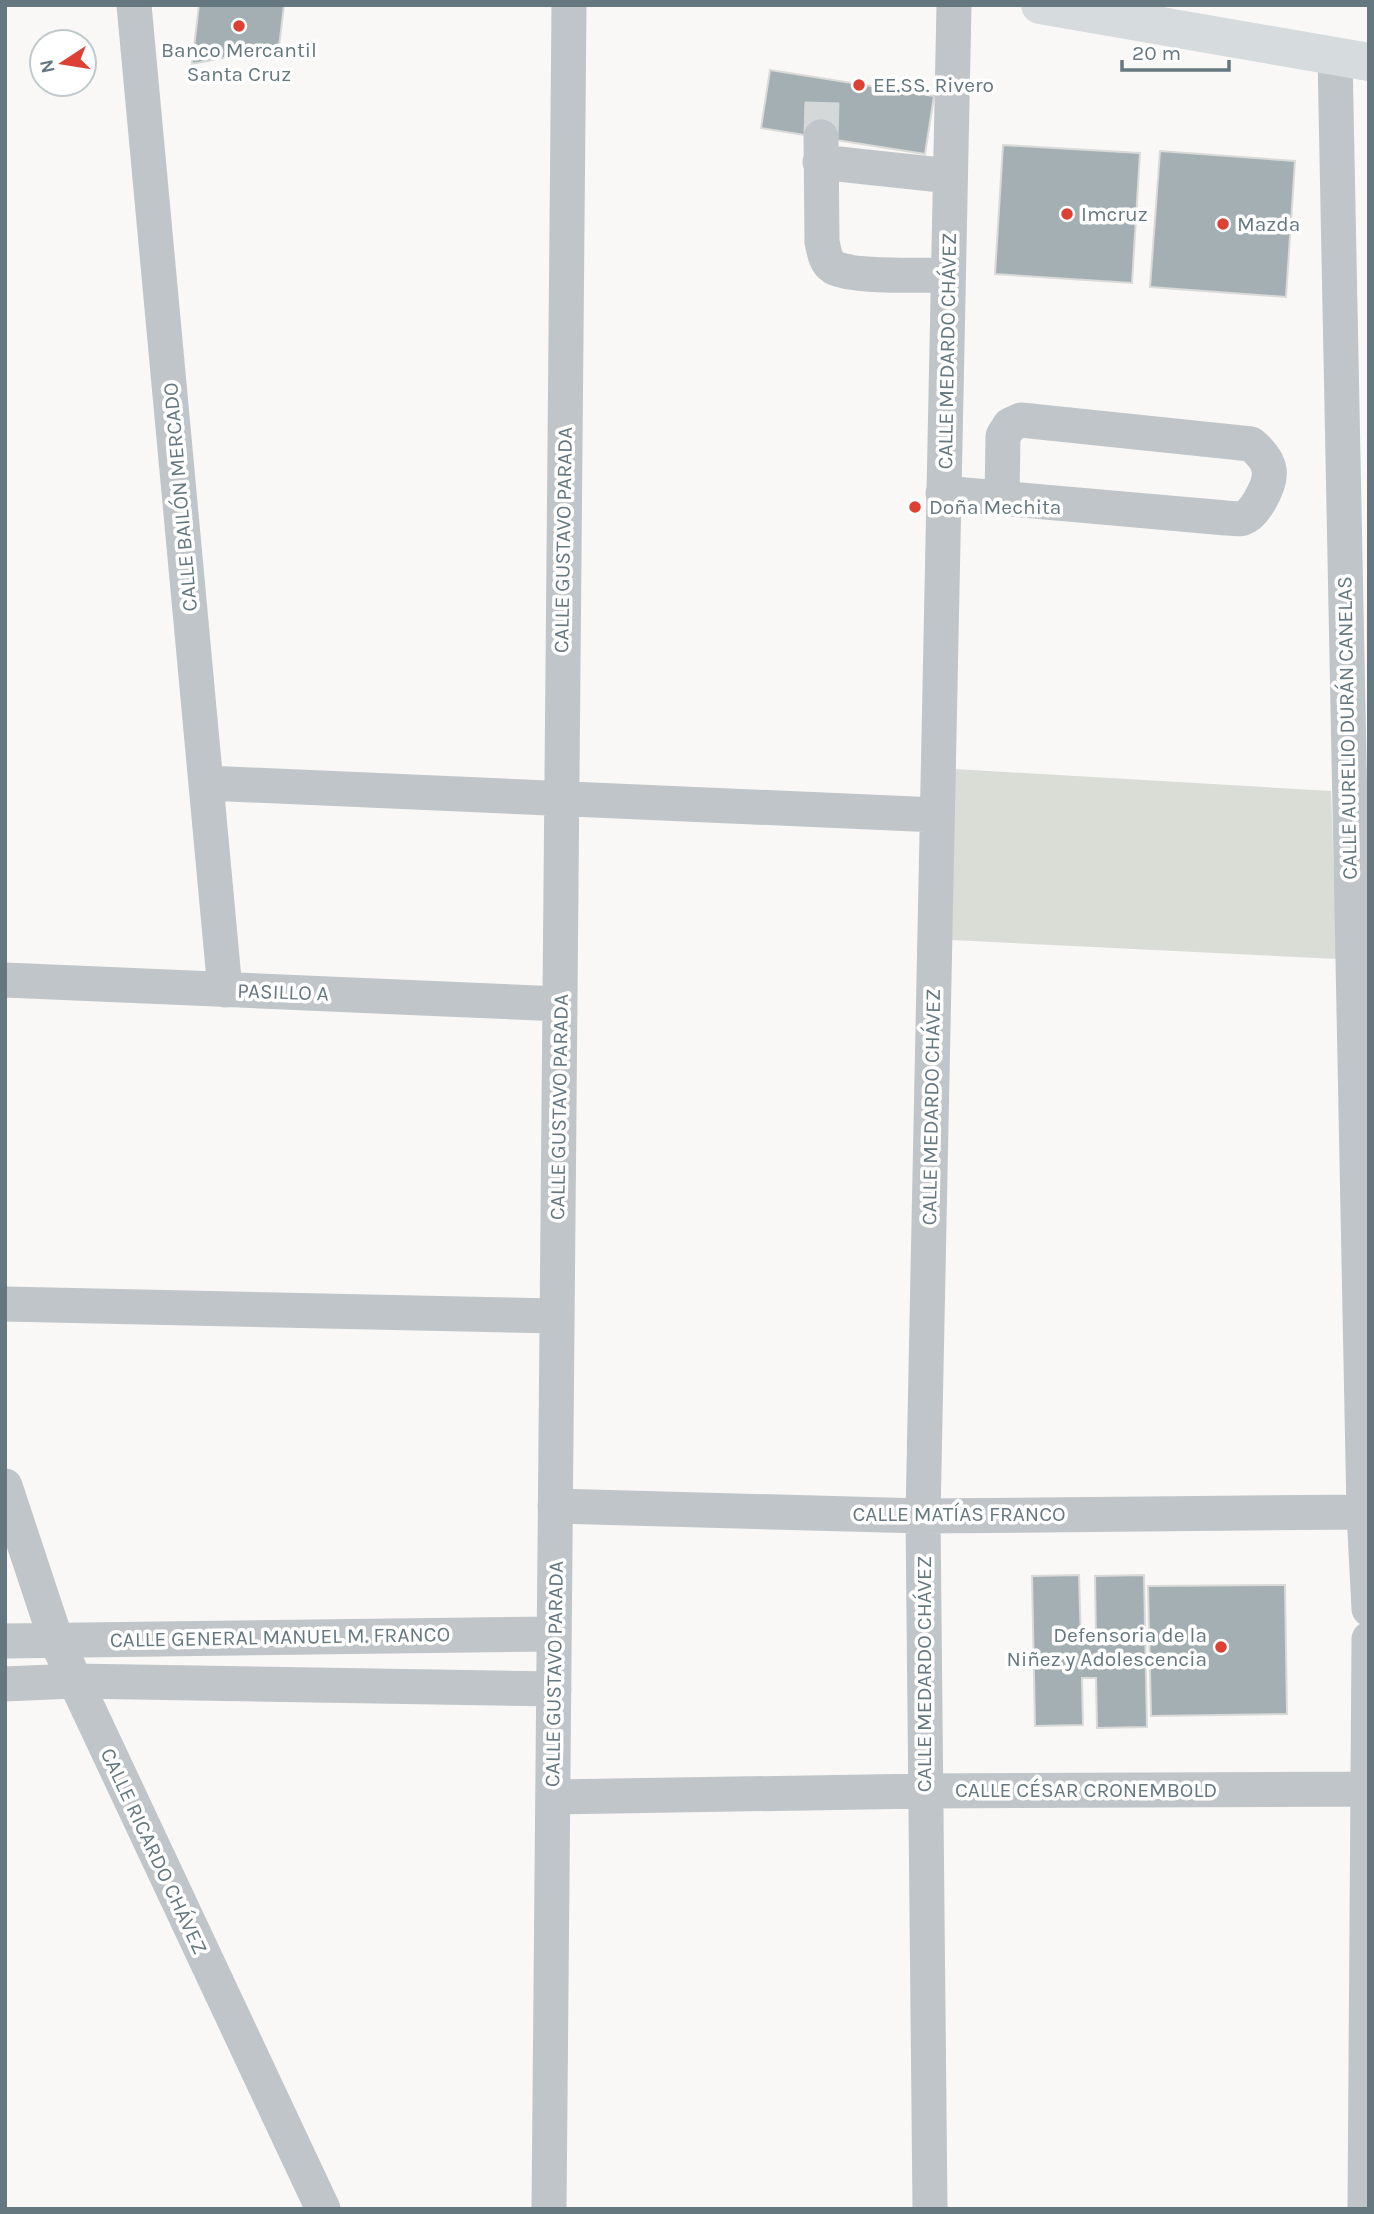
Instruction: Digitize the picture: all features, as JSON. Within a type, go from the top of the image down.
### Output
[{"type":"main road","points":[[1040,5],[1352,59]]},
{"type":"street","name":"CALLE BAILÓN MERCADO","points":[[134,5],[225,989]]},
{"type":"street","name":"CALLE GUSTAVO PARADA","points":[[549,2209],[569,5]]},
{"type":"street","name":"CALLE MEDARDO CHÁVEZ","points":[[930,2209],[923,1516],[954,5]]},
{"type":"street","name":"CALLE AURELIO DURÁN CANELAS","points":[[1352,59],[1364,1513],[1369,1609]]},
{"type":"street","points":[[948,275],[861,274],[834,267],[826,259],[822,242],[821,150],[950,176]]},
{"type":"street","points":[[943,493],[1002,498],[1244,518],[1255,508],[1269,486],[1270,467],[1265,455],[1251,444],[1021,420],[1010,425],[1003,436],[1002,498]]},
{"type":"street","points":[[207,783],[937,815]]},
{"type":"street","name":"PASILLO A","points":[[5,980],[560,1004]]},
{"type":"street","points":[[5,1304],[557,1315]]},
{"type":"street","name":"CALLE RICARDO CHÁVEZ","points":[[5,1486],[56,1640],[74,1681],[323,2209]]},
{"type":"street","name":"CALLE MATÍAS FRANCO","points":[[555,1506],[923,1516],[1364,1513]]},
{"type":"street","name":"CALLE GENERAL MANUEL M. FRANCO","points":[[5,1641],[554,1634]]},
{"type":"street","points":[[1365,2209],[1369,1639]]},
{"type":"street","name":"CALLE GENERAL MANUEL M. FRANCO","points":[[5,1684],[74,1681],[554,1689]]},
{"type":"street","name":"CALLE CÉSAR CRONEMBOLD","points":[[553,1797],[925,1791],[1366,1789]]},
{"type":"shaded area","points":[[955,769],[1331,791],[1337,959],[952,940]]},
{"type":"building","name":"Banco Mercantil Santa Cruz","points":[[199,5],[284,5],[279,47],[192,64]]},
{"type":"building","points":[[770,70],[934,96],[925,154],[761,128]]},
{"type":"building","name":"Imcruz","points":[[1003,145],[1140,153],[1132,283],[995,274]]},
{"type":"building","name":"Mazda","points":[[1160,151],[1295,161],[1286,297],[1150,287]]},
{"type":"building","points":[[1079,1575],[1081,1641],[1096,1641],[1095,1576],[1144,1575],[1147,1727],[1097,1728],[1096,1678],[1082,1678],[1083,1725],[1035,1726],[1032,1576]]},
{"type":"building","points":[[1285,1585],[1287,1714],[1151,1716],[1148,1586]]},
{"type":"tunnel","points":[[821,137],[822,99]]},
{"type":"place","name":"Banco Mercantil Santa Cruz","points":[[239,26]]},
{"type":"place","name":"EE.SS. Rivero","points":[[859,85]]},
{"type":"place","name":"Imcruz","points":[[1067,214]]},
{"type":"place","name":"Mazda","points":[[1223,224]]},
{"type":"place","name":"Doña Mechita","points":[[915,507]]},
{"type":"place","name":"Defensoria de la Niñez y Adolescencia","points":[[1221,1647]]}]
